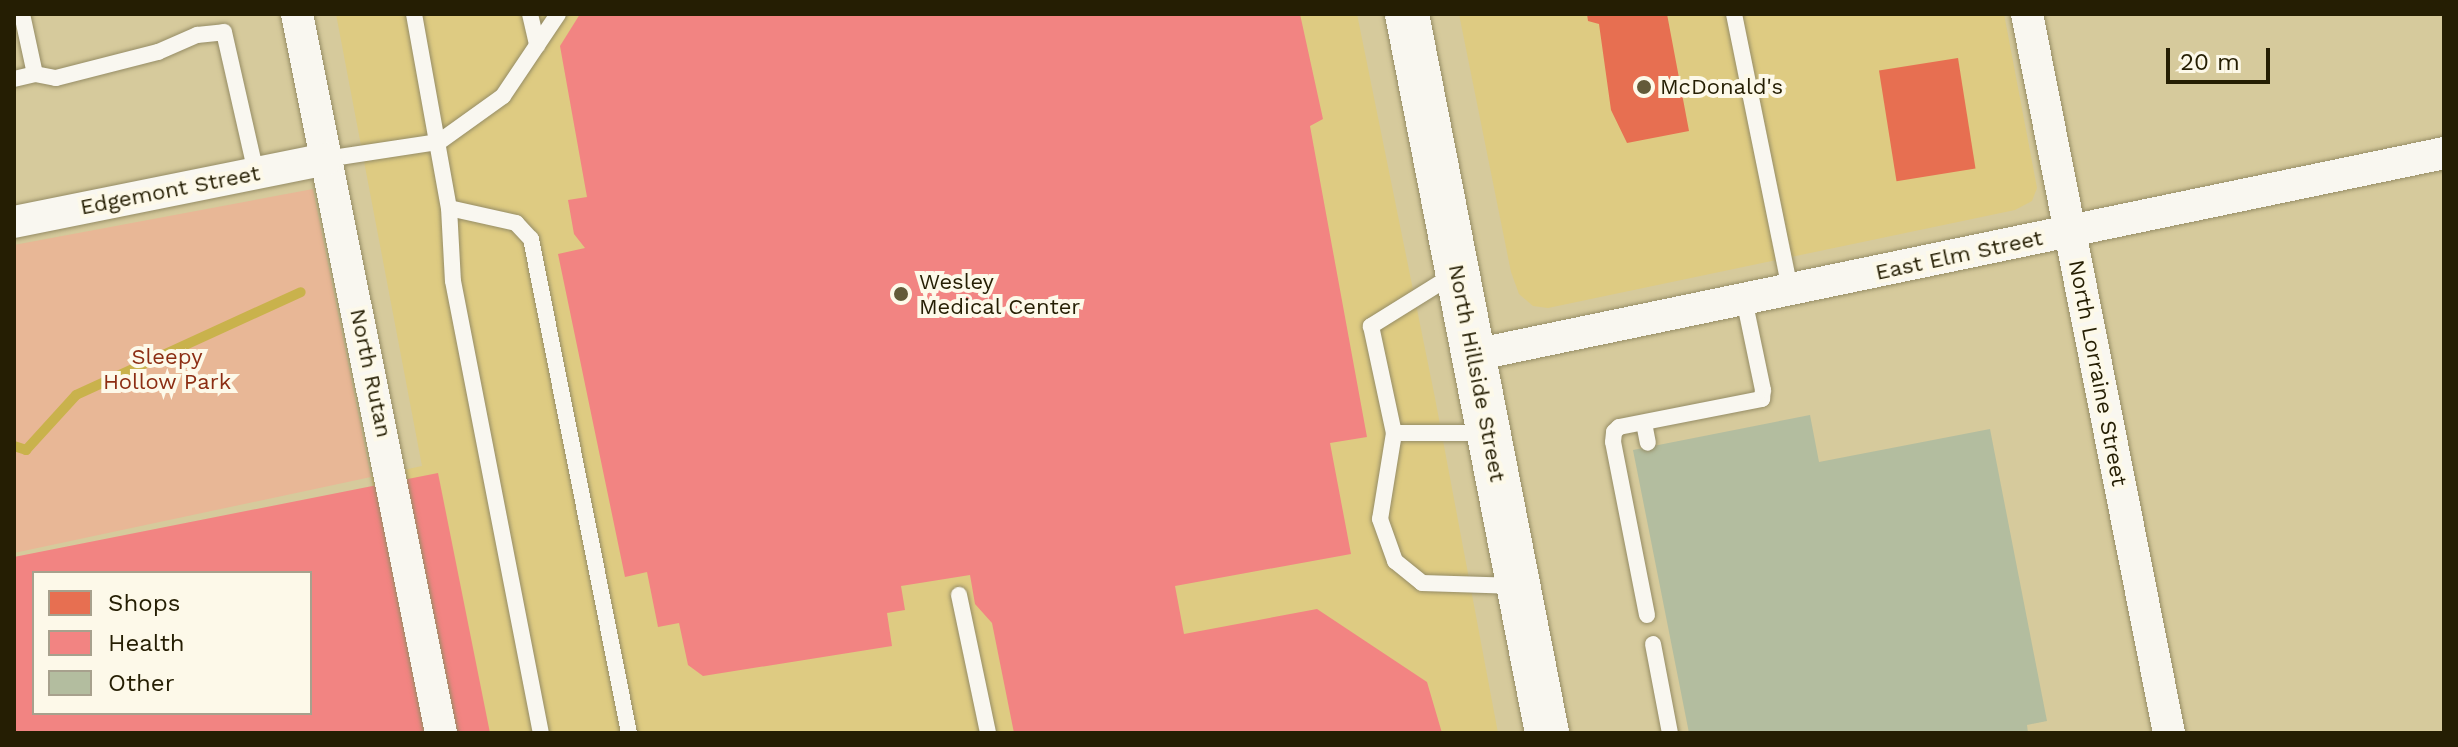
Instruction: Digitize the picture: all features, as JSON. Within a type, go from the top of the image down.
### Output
[{"type":"main road","name":"North Hillside Street","points":[[1407,14],[1547,733]]},
{"type":"street","name":"North Rutan","points":[[297,14],[441,733]]},
{"type":"street","name":"North Lorraine Street","points":[[2027,14],[2169,733]]},
{"type":"street","name":"East Elm Street","points":[[1474,355],[2444,153]]},
{"type":"street","name":"Edgemont Street","points":[[14,222],[326,159]]},
{"type":"lane","points":[[22,14],[35,74]]},
{"type":"lane","points":[[414,14],[449,208],[453,281],[541,733]]},
{"type":"lane","points":[[530,14],[537,45]]},
{"type":"lane","points":[[326,159],[439,142],[503,96],[558,14]]},
{"type":"lane","points":[[1734,14],[1790,290]]},
{"type":"lane","points":[[14,79],[35,74],[56,78],[158,52],[197,35],[224,32],[256,173]]},
{"type":"lane","points":[[449,208],[516,223],[531,239],[629,733]]},
{"type":"lane","points":[[1458,272],[1371,326],[1394,433],[1380,519],[1395,561],[1422,583],[1518,586]]},
{"type":"lane","points":[[1647,615],[1613,442],[1619,427],[1762,399],[1763,390],[1744,299]]},
{"type":"lane","points":[[1644,423],[1648,443]]},
{"type":"lane","points":[[1394,433],[1489,433]]},
{"type":"lane","points":[[959,595],[988,733]]},
{"type":"lane","points":[[1653,644],[1670,733]]},
{"type":"shaded area","name":"Wesley Medical Center","points":[[336,14],[1357,14],[1435,398],[1498,733],[420,733],[371,477],[422,466]]},
{"type":"shaded area","points":[[1459,14],[2004,14],[2037,188],[2032,201],[2015,210],[1548,308],[1533,306],[1519,294],[1511,272]]},
{"type":"green space","name":"Sleepy Hollow Park","points":[[313,189],[371,477],[14,553],[14,245]]},
{"type":"building: Shops","name":"McDonald's","points":[[1587,14],[1667,14],[1689,131],[1627,143],[1611,110],[1599,24],[1588,21]]},
{"type":"building: Shops","points":[[1958,58],[1976,169],[1897,181],[1879,71]]},
{"type":"building: Health","name":"Wesley Medical Center","points":[[580,14],[1300,14],[1323,119],[1310,126],[1367,437],[1330,443],[1351,554],[1175,586],[1184,634],[1317,609],[1427,682],[1442,733],[1014,733],[992,623],[975,604],[970,575],[901,586],[905,610],[887,613],[892,646],[703,676],[688,665],[679,623],[658,627],[647,572],[625,577],[558,254],[585,248],[574,234],[568,200],[587,197],[560,46]]},
{"type":"building: Health","points":[[438,473],[490,733],[14,733],[14,557]]},
{"type":"building: Other","points":[[1810,415],[1819,462],[1990,429],[2047,721],[2027,725],[2028,733],[1689,733],[1633,450]]},
{"type":"waterway","points":[[14,446],[26,450],[76,395],[301,292]]},
{"type":"place","name":"McDonald's","points":[[1644,87]]},
{"type":"place","name":"Wesley Medical Center","points":[[901,294]]}]
